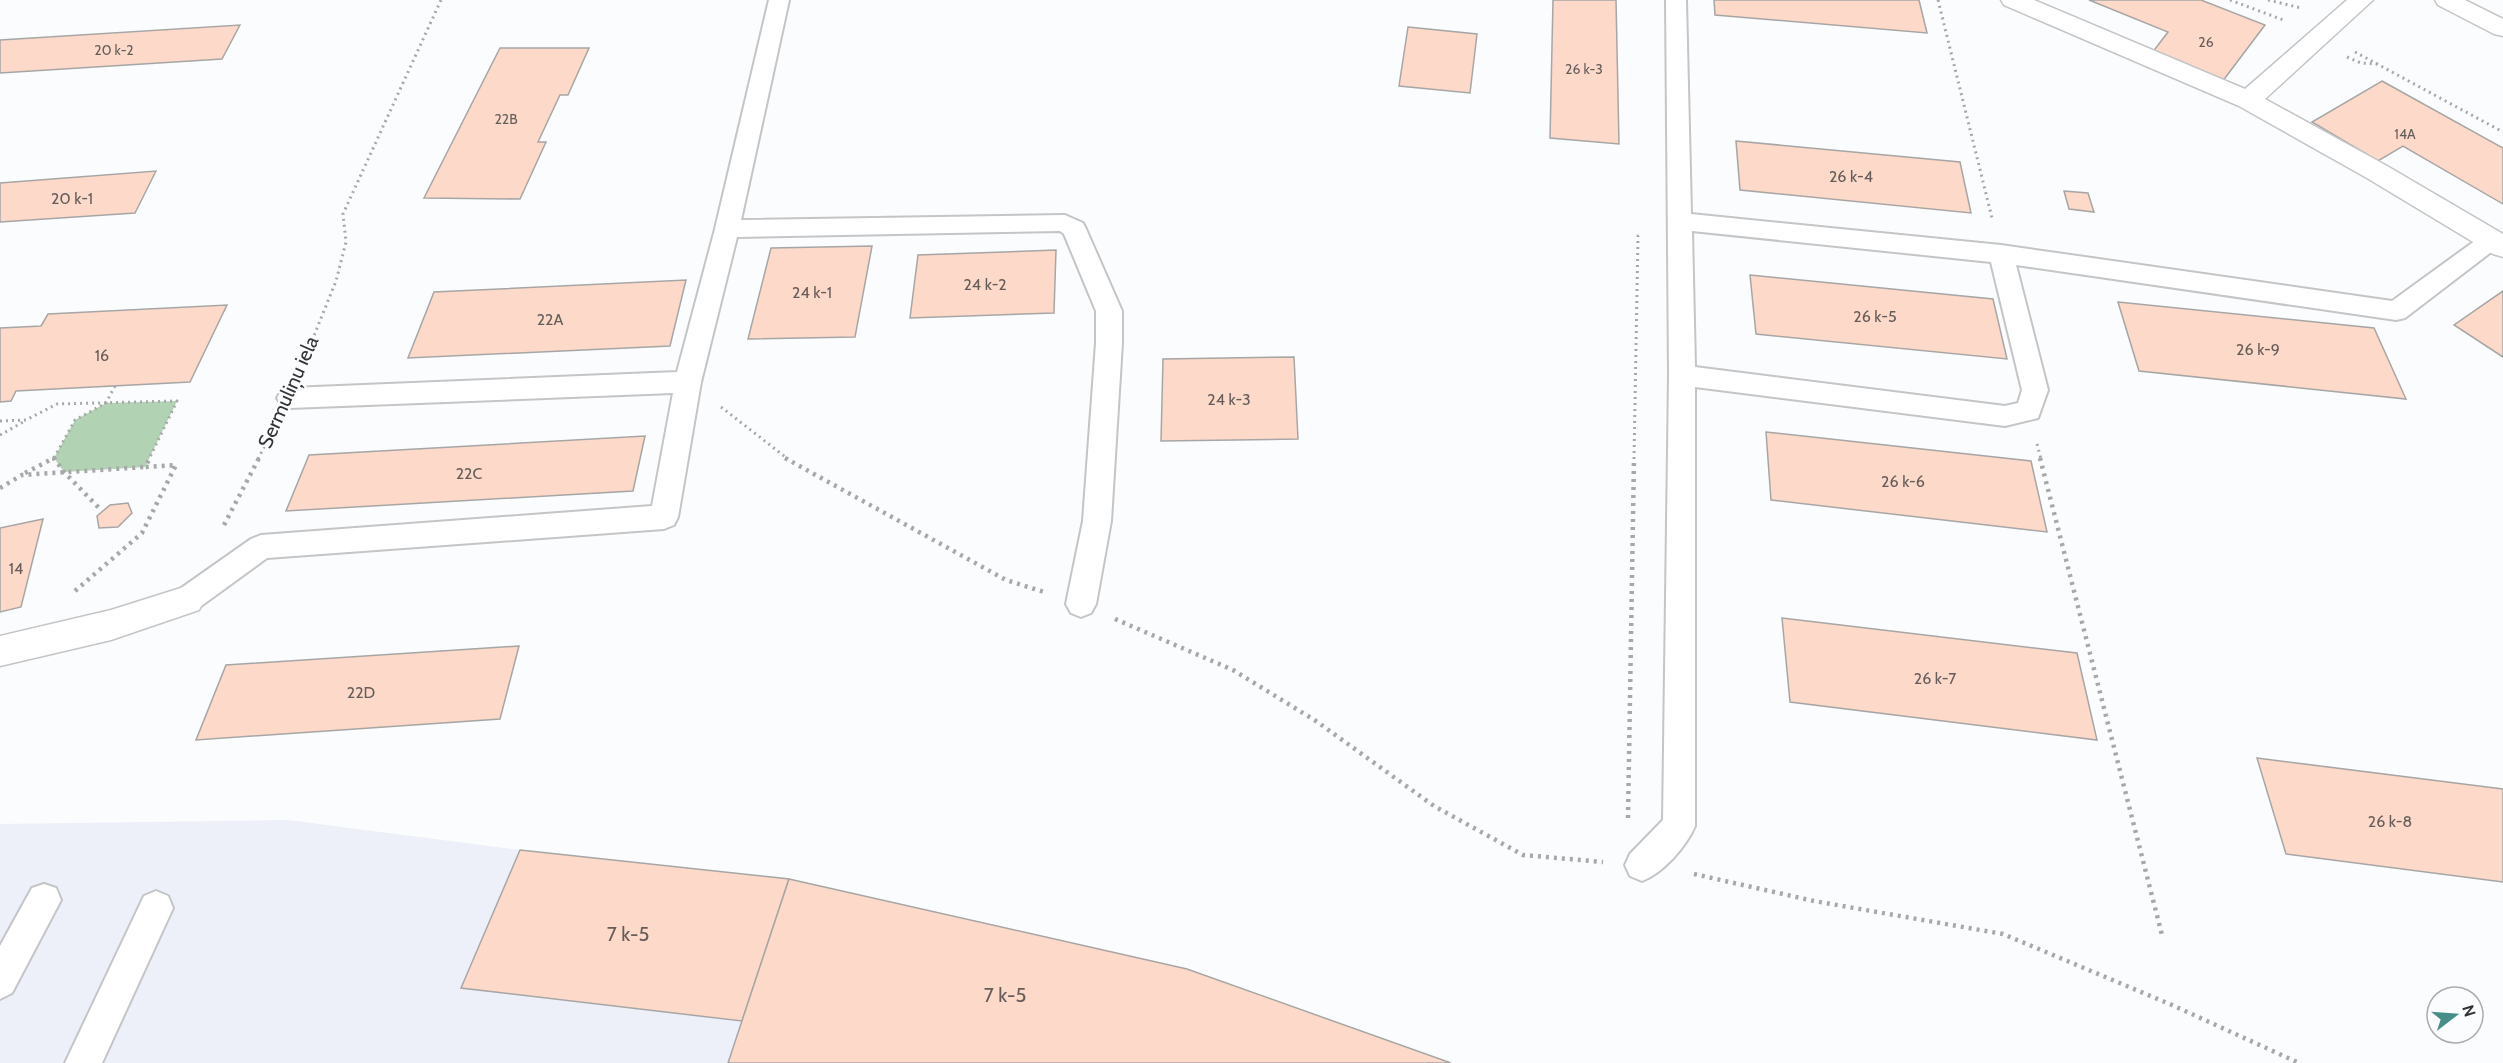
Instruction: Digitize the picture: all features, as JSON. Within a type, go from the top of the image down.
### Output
[{"type":"street","points":[[2013,0],[2248,100],[2377,172],[2498,244]]},
{"type":"street","points":[[2248,100],[2361,0]]},
{"type":"street","points":[[2447,0],[2503,29]]},
{"type":"street","points":[[0,651],[111,625],[187,600]]},
{"type":"lane","points":[[187,600],[261,547],[664,517],[688,382],[727,229],[779,0]]},
{"type":"lane","points":[[1635,864],[1679,826],[1682,375],[1676,0]]},
{"type":"lane","points":[[1679,220],[2001,254],[2396,311],[2498,244]]},
{"type":"lane","points":[[727,229],[1065,223],[1074,229],[1109,311],[1109,343],[1097,521],[1081,604]]},
{"type":"lane","points":[[1682,375],[2005,416],[2029,411],[2035,390],[2001,254]]},
{"type":"lane","points":[[290,398],[688,382]]},
{"type":"lane","points":[[0,981],[44,900]]},
{"type":"lane","points":[[82,1063],[156,908]]},
{"type":"path","name":"Sermuliņu iela","points":[[222,529],[290,398],[336,281],[346,242],[343,214],[441,0]]},
{"type":"path","points":[[1938,0],[2001,254]]},
{"type":"path","points":[[2230,0],[2290,23]]},
{"type":"path","points":[[2360,54],[2503,132]]},
{"type":"path","points":[[1635,864],[1638,236],[1679,220]]},
{"type":"path","points":[[688,382],[786,458],[1006,580],[1081,604],[1233,670],[1316,721],[1434,807],[1523,855],[1635,864],[1707,877],[1814,901],[2002,934],[2172,1005],[2300,1063]]},
{"type":"path","points":[[0,488],[54,458],[75,420],[106,403],[115,386]]},
{"type":"path","points":[[0,435],[57,404],[177,401],[145,467]]},
{"type":"path","points":[[2029,411],[2162,935]]},
{"type":"path","points":[[0,421],[26,420]]},
{"type":"path","points":[[54,458],[64,472],[100,509]]},
{"type":"path","points":[[22,475],[176,465],[142,533],[63,602],[54,638]]},
{"type":"shaded area","points":[[288,820],[520,850],[789,879],[1187,969],[1451,1063],[0,1063],[0,824]]},
{"type":"green space","points":[[177,401],[145,467],[64,472],[54,458],[75,420],[106,403]]},
{"type":"building","points":[[1553,0],[1616,0],[1619,144],[1550,138]]},
{"type":"building","points":[[1714,0],[1919,0],[1927,33],[1715,15]]},
{"type":"building","points":[[2089,0],[2201,0],[2265,25],[2222,82],[2152,53],[2168,32]]},
{"type":"building","points":[[240,25],[222,59],[0,73],[0,40]]},
{"type":"building","points":[[1408,27],[1477,34],[1470,93],[1399,86]]},
{"type":"building","points":[[500,48],[589,48],[568,95],[560,95],[538,142],[546,142],[520,199],[424,198]]},
{"type":"building","points":[[2382,81],[2503,148],[2503,204],[2403,146],[2378,161],[2312,122]]},
{"type":"building","points":[[1736,141],[1960,162],[1971,213],[1740,190]]},
{"type":"building","points":[[156,171],[135,213],[0,222],[0,183]]},
{"type":"building","points":[[2064,191],[2088,193],[2094,212],[2069,209]]},
{"type":"building","points":[[872,246],[855,337],[748,339],[771,248]]},
{"type":"building","points":[[1056,250],[1054,313],[910,318],[918,255]]},
{"type":"building","points":[[1750,275],[1993,299],[2007,359],[1756,334]]},
{"type":"building","points":[[686,280],[670,346],[408,358],[434,292]]},
{"type":"building","points":[[2503,291],[2503,357],[2454,325]]},
{"type":"building","points":[[2118,302],[2374,328],[2406,399],[2139,371]]},
{"type":"building","points":[[227,305],[190,382],[16,391],[11,401],[0,402],[0,328],[41,326],[48,314]]},
{"type":"building","points":[[1294,357],[1298,439],[1161,441],[1163,359]]},
{"type":"building","points":[[1766,432],[2031,461],[2047,532],[1771,500]]},
{"type":"building","points":[[645,436],[633,491],[286,511],[309,455]]},
{"type":"building","points":[[128,503],[132,513],[118,527],[99,528],[97,516],[110,505]]},
{"type":"building","points":[[43,519],[21,607],[0,612],[0,528]]},
{"type":"building","points":[[1782,618],[2077,653],[2097,740],[1790,702]]},
{"type":"building","points":[[519,646],[500,719],[196,740],[226,665]]},
{"type":"building","points":[[2257,758],[2503,789],[2503,882],[2286,854]]},
{"type":"building","points":[[520,850],[789,879],[742,1021],[461,988]]},
{"type":"building","points":[[789,879],[1187,969],[1451,1063],[728,1063]]}]
